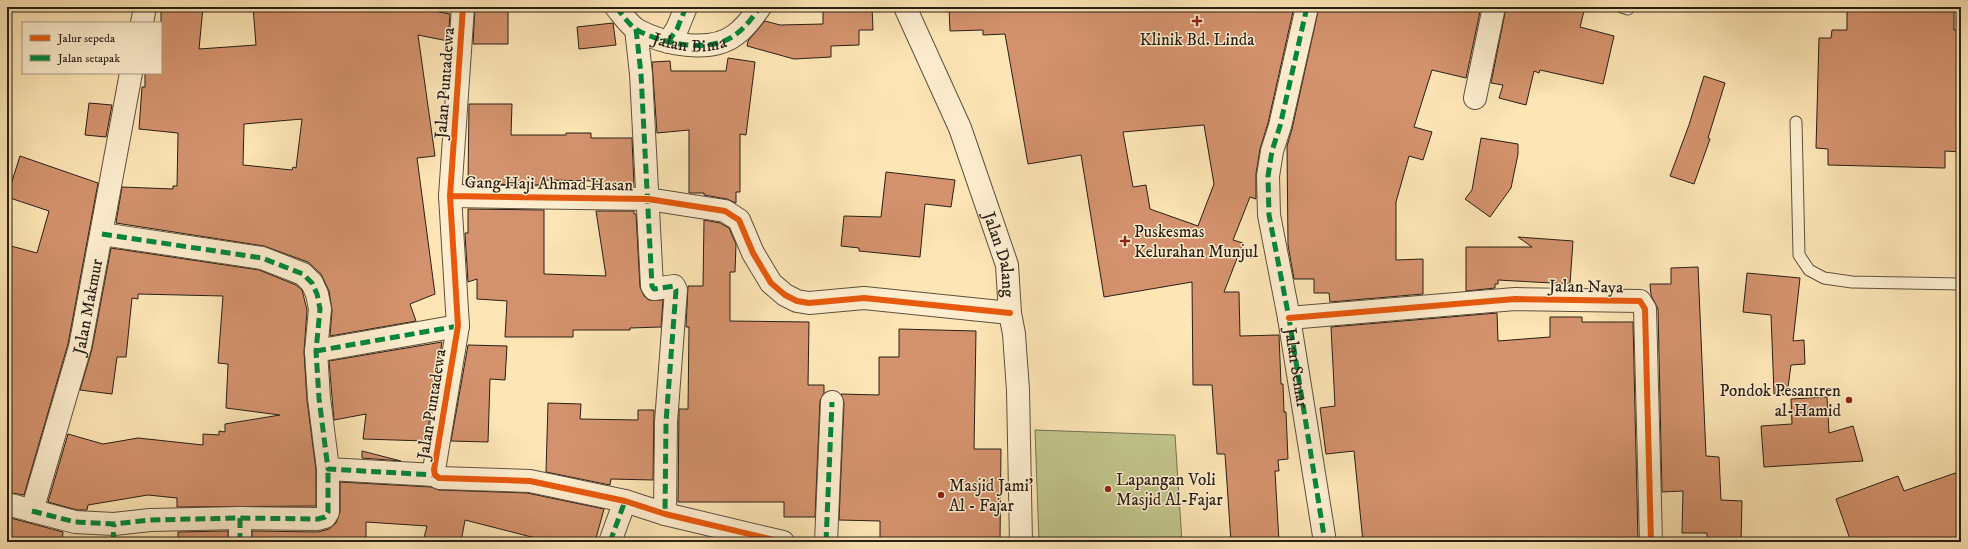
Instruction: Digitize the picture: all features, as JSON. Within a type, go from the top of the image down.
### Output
[{"type":"street","points":[[142,22],[145,7]]},
{"type":"street","name":"Jalan Puntadewa","points":[[435,475],[434,470],[458,326],[450,196],[463,7]]},
{"type":"street","name":"Jalan Bima","points":[[616,7],[636,29],[668,42],[695,46],[715,43],[734,36],[748,23],[760,7]]},
{"type":"street","points":[[668,42],[677,29],[686,7]]},
{"type":"street","name":"Jalan Dalang","points":[[905,7],[960,128],[1007,265],[1010,313],[1014,334],[1018,390],[1021,542]]},
{"type":"street","name":"Jalan Semar","points":[[1307,7],[1272,151],[1268,176],[1269,216],[1289,318],[1325,542]]},
{"type":"street","points":[[1476,98],[1494,7]]},
{"type":"street","points":[[636,29],[641,74],[652,286],[654,289],[674,286],[676,290],[666,422],[665,514]]},
{"type":"street","name":"Jalan Makmur","points":[[32,511],[80,347],[131,74]]},
{"type":"street","name":"Gang Haji Ahmad Hasan","points":[[450,196],[648,199],[725,211],[739,220],[753,253],[771,283],[786,295],[797,301],[809,303],[864,298],[1010,313]]},
{"type":"street","points":[[7,504],[113,533],[150,520],[240,518],[318,519],[325,517],[328,512],[328,469],[319,398],[316,351],[320,309],[317,294],[312,283],[303,274],[262,258],[102,234]]},
{"type":"street","name":"Jalan Naya","points":[[1289,318],[1515,299],[1640,301],[1645,309],[1651,542]]},
{"type":"street","points":[[316,351],[458,326]]},
{"type":"street","points":[[826,542],[832,402]]},
{"type":"street","name":"Jalan Puntadewa","points":[[328,469],[435,475],[439,478],[530,481],[626,501],[665,514],[783,542]]},
{"type":"street","points":[[610,542],[626,501]]},
{"type":"street","points":[[240,518],[240,542]]},
{"type":"lane","points":[[1796,122],[1799,255],[1809,270],[1824,278],[1852,282],[1961,284]]},
{"type":"green space","name":"Lapangan Voli Masjid Al-Fajar","points":[[1035,430],[1175,435],[1182,542],[1039,542]]},
{"type":"building","points":[[161,7],[203,7],[199,49],[256,45],[253,7],[413,7],[450,14],[448,41],[418,35],[435,156],[417,158],[435,294],[410,304],[416,321],[330,336],[332,310],[329,291],[321,274],[308,262],[264,246],[116,223],[122,187],[173,189],[173,186],[177,186],[178,133],[139,129],[142,87],[145,87],[145,74],[162,74]],"holes":[[[302,119],[296,168],[293,167],[292,170],[243,165],[244,124]]]},
{"type":"building","points":[[475,7],[508,7],[508,44],[473,44]]},
{"type":"building","points":[[823,7],[872,7],[873,30],[859,30],[859,45],[831,46],[831,57],[794,59],[747,46],[748,41],[765,21],[780,25],[823,24]]},
{"type":"building","points":[[949,7],[1294,7],[1268,123],[1260,149],[1256,174],[1256,199],[1250,197],[1233,240],[1243,243],[1224,292],[1239,292],[1240,336],[1279,335],[1281,384],[1283,384],[1284,412],[1286,412],[1288,459],[1278,460],[1279,471],[1275,471],[1279,542],[1231,542],[1225,454],[1217,454],[1212,385],[1193,385],[1192,282],[1104,297],[1081,155],[1028,164],[1005,34],[983,35],[983,30],[950,31]],"holes":[[[1204,125],[1214,184],[1198,226],[1150,209],[1146,185],[1133,187],[1123,132]]]},
{"type":"building","points":[[1319,7],[1481,7],[1466,78],[1432,70],[1414,127],[1432,132],[1423,160],[1409,156],[1396,202],[1396,260],[1423,259],[1423,294],[1330,302],[1329,293],[1314,293],[1314,279],[1294,279],[1288,245],[1287,146]]},
{"type":"building","points":[[1527,7],[1585,7],[1580,27],[1614,36],[1603,84],[1540,70],[1539,73],[1534,71],[1526,105],[1499,98],[1503,85],[1491,83],[1506,8],[1526,12]]},
{"type":"building","points":[[1847,7],[1954,7],[1954,30],[1961,30],[1961,152],[1945,151],[1945,168],[1828,165],[1828,149],[1816,148],[1819,38],[1831,38],[1832,30],[1847,30]]},
{"type":"building","points":[[613,23],[616,45],[579,49],[577,27]]},
{"type":"building","points":[[728,58],[755,62],[746,135],[740,134],[740,192],[736,192],[736,203],[727,199],[704,195],[704,193],[689,193],[689,130],[657,133],[652,62],[670,61],[671,71],[726,71]]},
{"type":"building","points":[[1704,76],[1725,83],[1708,138],[1710,139],[1694,184],[1670,176],[1689,125]]},
{"type":"building","points":[[89,103],[112,105],[106,137],[85,135]]},
{"type":"building","points":[[469,104],[512,104],[511,135],[566,135],[566,133],[591,133],[591,138],[632,138],[634,186],[597,186],[597,181],[544,180],[544,185],[468,184]]},
{"type":"building","points":[[1481,138],[1518,144],[1518,154],[1511,188],[1490,217],[1465,199],[1472,190]]},
{"type":"building","points":[[20,156],[98,183],[68,344],[24,495],[7,492],[7,258],[11,246],[37,253],[49,211],[7,197]]},
{"type":"building","points":[[886,172],[955,180],[951,207],[925,204],[920,257],[859,251],[859,248],[841,246],[844,216],[881,217]]},
{"type":"building","points":[[468,209],[544,210],[544,274],[606,276],[596,211],[634,211],[634,214],[636,214],[640,287],[644,296],[649,300],[663,300],[661,327],[630,328],[630,330],[573,330],[573,337],[505,337],[507,301],[477,299],[477,279],[468,282],[465,233],[468,233]]},
{"type":"building","points":[[704,220],[720,223],[729,228],[736,244],[735,272],[730,272],[730,321],[809,322],[808,385],[824,385],[824,393],[820,401],[815,517],[784,517],[784,502],[678,502],[679,409],[688,409],[689,327],[686,327],[688,286],[703,286]]},
{"type":"building","points":[[1518,237],[1573,241],[1570,284],[1498,280],[1498,284],[1495,284],[1495,288],[1466,291],[1466,247],[1532,247]]},
{"type":"building","points":[[111,248],[259,270],[296,285],[302,290],[307,310],[304,352],[307,400],[316,470],[316,506],[177,507],[177,498],[148,495],[88,505],[87,510],[77,510],[48,502],[68,434],[103,444],[138,438],[203,445],[203,434],[219,435],[219,431],[225,432],[225,424],[280,415],[226,408],[228,364],[218,363],[223,296],[138,294],[138,299],[132,298],[126,357],[117,357],[112,394],[80,390],[92,349]]},
{"type":"building","points":[[1698,267],[1706,456],[1719,457],[1721,500],[1742,501],[1741,542],[1707,542],[1707,533],[1682,533],[1683,491],[1662,492],[1658,309],[1651,295],[1650,284],[1671,284],[1671,268]]},
{"type":"building","points":[[1747,273],[1800,278],[1793,341],[1804,340],[1805,364],[1791,365],[1787,395],[1774,394],[1771,315],[1743,312]]},
{"type":"building","points":[[1497,313],[1498,341],[1550,337],[1550,317],[1582,317],[1582,322],[1633,322],[1638,542],[1499,542],[1499,539],[1471,542],[1363,542],[1354,451],[1326,454],[1320,408],[1335,406],[1331,327]]},
{"type":"building","points":[[899,329],[976,331],[974,449],[1001,449],[1000,542],[880,542],[880,521],[839,520],[844,403],[841,394],[879,395],[879,357],[899,357]]},
{"type":"building","points":[[442,342],[426,441],[363,439],[366,414],[334,420],[329,361]]},
{"type":"building","points":[[468,345],[507,346],[505,380],[490,379],[488,442],[451,441]]},
{"type":"building","points":[[1827,397],[1829,433],[1853,426],[1863,461],[1764,467],[1761,426],[1792,424],[1791,399]]},
{"type":"building","points":[[548,403],[581,404],[580,419],[638,420],[638,410],[654,410],[653,480],[611,479],[610,485],[546,472]]},
{"type":"building","points":[[362,451],[401,461],[362,458]]},
{"type":"building","points":[[1961,471],[1961,542],[1851,542],[1836,499],[1898,476],[1904,491]]},
{"type":"building","points":[[340,482],[431,487],[439,490],[527,493],[604,509],[595,542],[551,542],[465,520],[461,542],[423,542],[427,526],[366,522],[366,542],[252,542],[252,531],[318,532],[329,529],[336,523],[340,512]]},
{"type":"building","points":[[7,517],[63,532],[62,542],[7,542]]},
{"type":"building","points":[[228,531],[228,542],[178,542],[178,532]]},
{"type":"marked path","points":[[616,7],[628,22],[637,30],[673,43],[686,45],[713,44],[725,41],[739,32],[760,7]]},
{"type":"marked path","points":[[668,42],[677,29],[686,7]]},
{"type":"marked path","points":[[1307,7],[1280,126],[1272,151],[1268,176],[1269,215],[1289,318],[1325,542]]},
{"type":"marked path","points":[[636,29],[641,74],[652,286],[654,289],[674,286],[676,290],[666,422],[665,514]]},
{"type":"marked path","points":[[102,234],[262,258],[303,274],[312,283],[317,294],[320,309],[316,351],[319,398],[328,469],[435,475]]},
{"type":"marked path","points":[[316,351],[458,326]]},
{"type":"marked path","points":[[826,542],[832,402]]},
{"type":"marked path","points":[[32,511],[75,522],[114,524],[150,520],[240,518],[318,519],[325,517],[328,512],[328,469]]},
{"type":"marked path","points":[[610,542],[625,501]]},
{"type":"marked path","points":[[240,518],[240,542]]},
{"type":"marked path","points":[[113,542],[114,524]]},
{"type":"cycle path","points":[[463,7],[450,196],[458,326],[434,470],[435,475],[439,478],[530,481],[625,501],[665,514],[783,542]]},
{"type":"cycle path","points":[[450,196],[648,199],[725,211],[739,220],[753,253],[771,283],[785,295],[797,301],[809,303],[864,298],[1010,313]]},
{"type":"cycle path","points":[[1289,318],[1515,299],[1640,301],[1645,309],[1651,542]]},
{"type":"place","name":"Klinik Bd. Linda","points":[[1197,21]]},
{"type":"place","name":"Puskesmas Kelurahan Munjul","points":[[1125,241]]},
{"type":"place","name":"Pondok Pesantren al-Hamid","points":[[1849,400]]},
{"type":"place","name":"Lapangan Voli Masjid Al-Fajar","points":[[1108,489]]},
{"type":"place","name":"Masjid Jami' Al - Fajar","points":[[941,495]]}]
